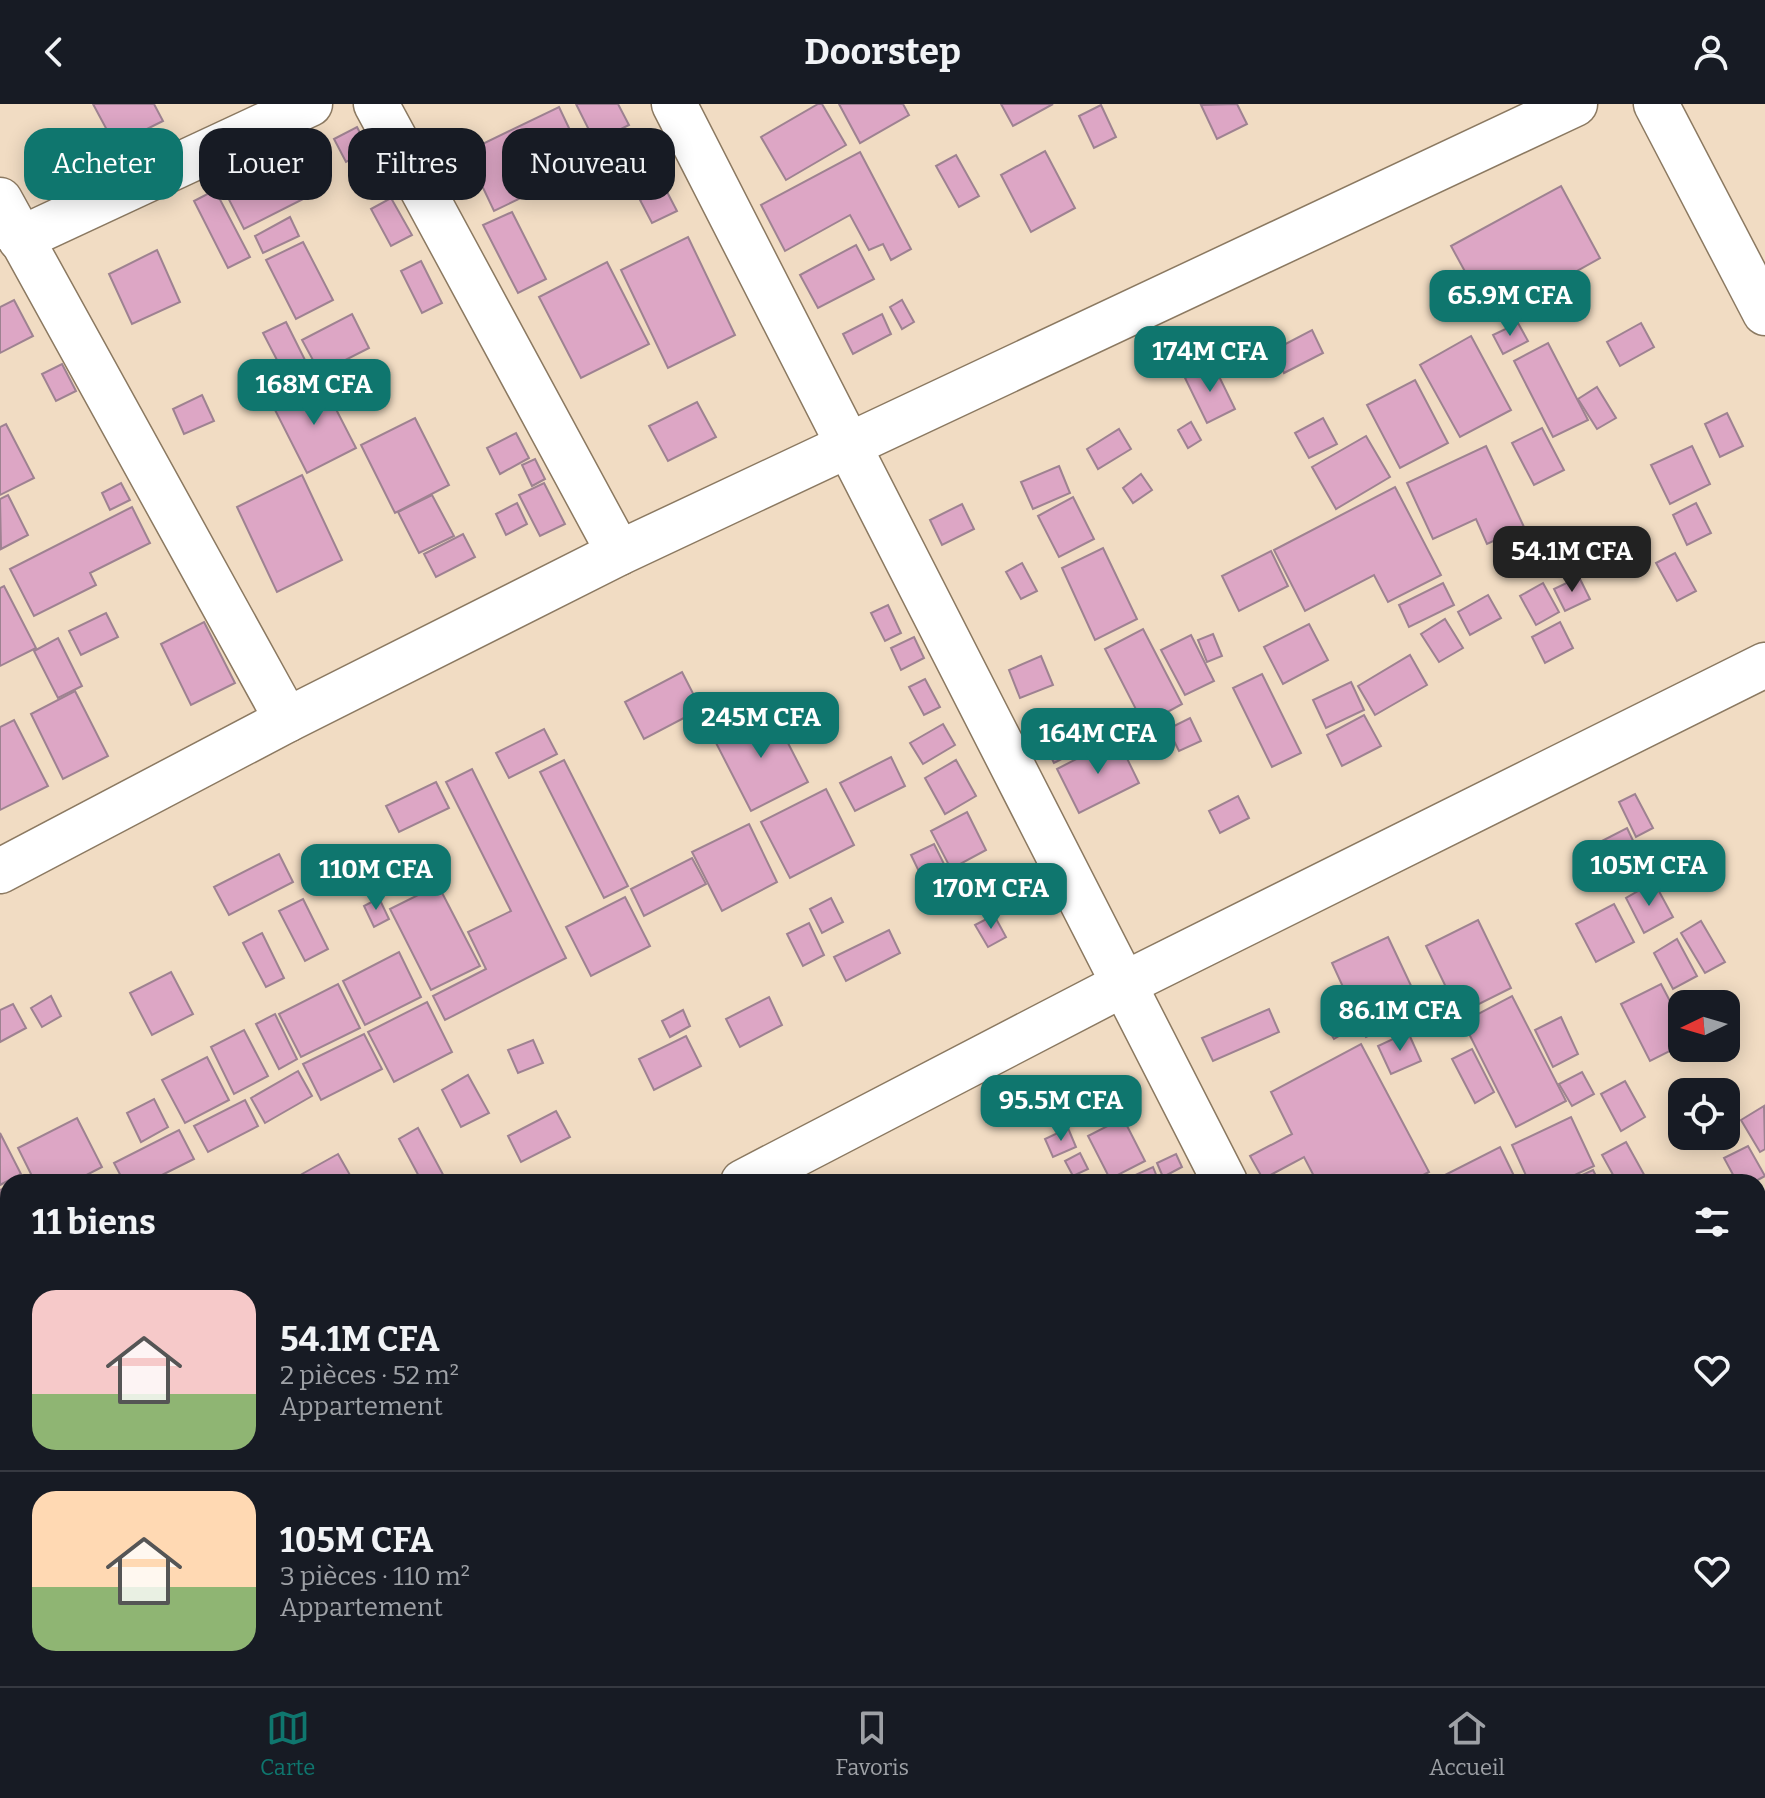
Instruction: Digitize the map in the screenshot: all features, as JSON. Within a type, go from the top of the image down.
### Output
[{"type":"street","points":[[20,239],[310,104]]},
{"type":"street","points":[[376,104],[619,553]]},
{"type":"street","points":[[674,104],[1221,1174]]},
{"type":"street","points":[[0,871],[287,720],[619,553],[1575,104]]},
{"type":"street","points":[[1656,104],[1765,313]]},
{"type":"street","points":[[0,200],[287,720]]},
{"type":"street","points":[[758,1174],[1124,984],[1765,665]]},
{"type":"building","points":[[93,104],[154,104],[163,121],[149,128],[106,128]]},
{"type":"building","points":[[576,104],[618,104],[629,125],[623,128],[588,128]]},
{"type":"building","points":[[822,104],[846,145],[786,180],[761,137]]},
{"type":"building","points":[[839,104],[903,104],[909,115],[860,143]]},
{"type":"building","points":[[1001,104],[1053,104],[1013,126]]},
{"type":"building","points":[[1237,104],[1247,124],[1217,139],[1201,105]]},
{"type":"building","points":[[1101,105],[1116,137],[1094,148],[1079,116]]},
{"type":"building","points":[[559,107],[569,128],[516,128]]},
{"type":"building","points":[[348,132],[348,161],[346,162],[334,139]]},
{"type":"building","points":[[502,135],[502,200],[517,200],[494,211],[486,194],[486,142]]},
{"type":"building","points":[[1045,151],[1075,208],[1031,232],[1001,175]]},
{"type":"building","points":[[860,152],[911,249],[891,260],[883,244],[869,250],[850,215],[785,251],[761,205]]},
{"type":"building","points":[[956,155],[979,196],[959,207],[936,166]]},
{"type":"building","points":[[1561,186],[1600,258],[1491,319],[1451,246]]},
{"type":"building","points":[[199,198],[220,200],[250,257],[228,268],[194,201]]},
{"type":"building","points":[[229,200],[301,200],[244,229]]},
{"type":"building","points":[[392,200],[412,235],[391,246],[371,209]]},
{"type":"building","points":[[640,200],[671,200],[677,211],[652,223]]},
{"type":"building","points":[[512,212],[546,279],[518,293],[483,225]]},
{"type":"building","points":[[290,217],[299,236],[263,253],[255,236]]},
{"type":"building","points":[[688,237],[735,335],[668,368],[621,270]]},
{"type":"building","points":[[303,242],[333,300],[296,319],[266,260]]},
{"type":"building","points":[[856,245],[874,279],[818,308],[800,275]]},
{"type":"building","points":[[157,250],[180,302],[132,324],[109,274]]},
{"type":"building","points":[[421,261],[442,303],[422,313],[401,271]]},
{"type":"building","points":[[607,262],[649,344],[581,378],[539,297]]},
{"type":"building","points":[[14,300],[33,336],[0,353],[0,307]]},
{"type":"building","points":[[902,300],[914,322],[902,329],[890,307]]},
{"type":"building","points":[[352,314],[369,348],[320,373],[302,340]]},
{"type":"building","points":[[882,314],[891,334],[853,354],[843,334]]},
{"type":"building","points":[[286,322],[314,378],[292,389],[263,333]]},
{"type":"building","points":[[1518,323],[1528,341],[1503,354],[1493,335]]},
{"type":"building","points":[[1641,323],[1654,347],[1620,366],[1607,342]]},
{"type":"building","points":[[1312,330],[1323,353],[1284,373],[1274,350]]},
{"type":"building","points":[[1471,336],[1511,410],[1460,437],[1420,365]]},
{"type":"building","points":[[1548,343],[1588,420],[1553,437],[1514,361]]},
{"type":"building","points":[[62,364],[76,391],[56,401],[42,374]]},
{"type":"building","points":[[1213,364],[1235,409],[1207,423],[1185,378]]},
{"type":"building","points":[[1415,380],[1448,443],[1400,468],[1367,405]]},
{"type":"building","points":[[322,382],[356,448],[307,473],[273,406]]},
{"type":"building","points":[[1597,387],[1616,418],[1597,429],[1578,399]]},
{"type":"building","points":[[202,395],[214,421],[184,434],[173,409]]},
{"type":"building","points":[[697,402],[716,437],[668,461],[649,426]]},
{"type":"building","points":[[1727,413],[1743,446],[1720,457],[1705,424]]},
{"type":"building","points":[[415,418],[449,485],[395,513],[361,445]]},
{"type":"building","points":[[1323,418],[1337,444],[1309,458],[1295,433]]},
{"type":"building","points":[[1191,422],[1201,440],[1188,448],[1178,430]]},
{"type":"building","points":[[6,424],[34,478],[0,495],[0,427]]},
{"type":"building","points":[[1542,428],[1564,470],[1534,485],[1512,443]]},
{"type":"building","points":[[1119,429],[1131,449],[1098,469],[1087,449]]},
{"type":"building","points":[[516,433],[529,458],[500,474],[487,448]]},
{"type":"building","points":[[1366,436],[1390,477],[1336,509],[1312,467]]},
{"type":"building","points":[[1486,446],[1524,527],[1487,544],[1476,519],[1433,539],[1407,483]]},
{"type":"building","points":[[1692,446],[1710,484],[1670,504],[1651,465]]},
{"type":"building","points":[[535,459],[545,479],[532,486],[522,465]]},
{"type":"building","points":[[1059,466],[1070,493],[1033,509],[1021,482]]},
{"type":"building","points":[[1141,474],[1152,490],[1133,503],[1123,488]]},
{"type":"building","points":[[302,475],[342,560],[277,592],[237,507]]},
{"type":"building","points":[[121,483],[130,500],[110,510],[102,493]]},
{"type":"building","points":[[544,483],[565,524],[540,536],[519,495]]},
{"type":"building","points":[[1395,487],[1441,575],[1388,602],[1374,575],[1305,611],[1274,550]]},
{"type":"building","points":[[8,495],[28,535],[1,549],[0,499]]},
{"type":"building","points":[[432,495],[454,536],[419,553],[398,512]]},
{"type":"building","points":[[1073,497],[1094,539],[1059,557],[1038,516]]},
{"type":"building","points":[[517,503],[527,524],[506,535],[496,514]]},
{"type":"building","points":[[1696,503],[1711,533],[1687,545],[1673,515]]},
{"type":"building","points":[[962,504],[974,529],[942,545],[930,520]]},
{"type":"building","points":[[132,507],[150,543],[90,573],[96,585],[34,616],[10,569]]},
{"type":"building","points":[[463,534],[475,557],[436,577],[424,554]]},
{"type":"building","points":[[1520,538],[1530,556],[1509,567],[1500,548]]},
{"type":"building","points":[[1103,548],[1137,619],[1095,640],[1062,568]]},
{"type":"building","points":[[1271,551],[1288,586],[1239,611],[1222,576]]},
{"type":"building","points":[[1675,553],[1696,591],[1677,601],[1656,563]]},
{"type":"building","points":[[1022,563],[1037,591],[1021,599],[1006,572]]},
{"type":"building","points":[[1579,577],[1590,599],[1565,611],[1554,589]]},
{"type":"building","points":[[1443,583],[1454,605],[1409,627],[1399,605]]},
{"type":"building","points":[[1543,583],[1559,612],[1536,625],[1520,596]]},
{"type":"building","points":[[4,586],[36,648],[0,666],[0,588]]},
{"type":"building","points":[[1488,595],[1501,618],[1470,635],[1458,612]]},
{"type":"building","points":[[888,605],[901,633],[885,641],[871,613]]},
{"type":"building","points":[[106,613],[118,637],[81,655],[69,631]]},
{"type":"building","points":[[1445,619],[1463,648],[1439,662],[1421,634]]},
{"type":"building","points":[[204,622],[235,683],[191,705],[161,644]]},
{"type":"building","points":[[1560,622],[1573,648],[1545,663],[1532,637]]},
{"type":"building","points":[[1309,624],[1328,660],[1283,684],[1264,647]]},
{"type":"building","points":[[1143,629],[1182,704],[1144,725],[1105,649]]},
{"type":"building","points":[[1213,634],[1222,656],[1207,662],[1198,640]]},
{"type":"building","points":[[1191,635],[1214,681],[1185,695],[1161,650]]},
{"type":"building","points":[[914,637],[924,658],[901,670],[891,648]]},
{"type":"building","points":[[58,638],[82,686],[58,698],[34,651]]},
{"type":"building","points":[[1410,655],[1427,685],[1375,715],[1358,686]]},
{"type":"building","points":[[1041,656],[1053,685],[1020,698],[1009,670]]},
{"type":"building","points":[[682,672],[701,709],[644,739],[625,702]]},
{"type":"building","points":[[1262,674],[1301,753],[1272,767],[1233,688]]},
{"type":"building","points":[[925,679],[940,707],[924,715],[909,687]]},
{"type":"building","points":[[1351,682],[1364,710],[1326,728],[1313,700]]},
{"type":"building","points":[[75,691],[108,756],[63,779],[31,714]]},
{"type":"building","points":[[771,710],[808,782],[751,811],[714,739]]},
{"type":"building","points":[[1364,715],[1381,746],[1342,766],[1327,735]]},
{"type":"building","points":[[1100,717],[1110,736],[1088,747],[1078,728]]},
{"type":"building","points":[[1190,718],[1201,741],[1179,751],[1168,729]]},
{"type":"building","points":[[14,720],[48,786],[0,810],[0,727]]},
{"type":"building","points":[[943,724],[955,745],[923,764],[910,743]]},
{"type":"building","points":[[1069,725],[1081,749],[1054,763],[1042,739]]},
{"type":"building","points":[[544,729],[557,754],[509,778],[496,753]]},
{"type":"building","points":[[1117,738],[1139,783],[1079,813],[1057,769]]},
{"type":"building","points":[[891,757],[905,786],[855,811],[840,783]]},
{"type":"building","points":[[564,760],[628,886],[604,898],[540,772]]},
{"type":"building","points":[[956,760],[976,796],[945,814],[925,778]]},
{"type":"building","points":[[472,769],[566,958],[445,1020],[433,996],[486,969],[468,932],[511,911],[446,782]]},
{"type":"building","points":[[436,782],[449,808],[399,832],[386,806]]},
{"type":"building","points":[[826,789],[854,845],[790,878],[761,822]]},
{"type":"building","points":[[1635,794],[1653,828],[1636,837],[1619,802]]},
{"type":"building","points":[[1238,796],[1249,818],[1220,833],[1209,811]]},
{"type":"building","points":[[967,812],[986,850],[951,869],[931,831]]},
{"type":"building","points":[[749,824],[777,882],[722,911],[692,852]]},
{"type":"building","points":[[1627,828],[1647,870],[1617,885],[1596,844]]},
{"type":"building","points":[[934,844],[949,874],[926,886],[911,855]]},
{"type":"building","points":[[279,854],[293,882],[229,915],[214,887]]},
{"type":"building","points":[[692,858],[706,884],[644,916],[631,889]]},
{"type":"building","points":[[1654,882],[1673,917],[1644,933],[1626,898]]},
{"type":"building","points":[[438,885],[480,966],[431,990],[390,909]]},
{"type":"building","points":[[625,897],[650,946],[591,976],[566,927]]},
{"type":"building","points":[[379,898],[389,919],[374,927],[364,906]]},
{"type":"building","points":[[831,898],[843,922],[822,933],[810,909]]},
{"type":"building","points":[[303,899],[328,949],[305,961],[279,911]]},
{"type":"building","points":[[1614,904],[1634,942],[1596,962],[1576,924]]},
{"type":"building","points":[[994,915],[1006,937],[988,947],[975,925]]},
{"type":"building","points":[[1478,920],[1511,988],[1459,1014],[1426,946]]},
{"type":"building","points":[[1701,921],[1725,962],[1705,973],[1681,933]]},
{"type":"building","points":[[809,923],[824,955],[803,966],[787,934]]},
{"type":"building","points":[[889,930],[900,953],[846,981],[834,957]]},
{"type":"building","points":[[262,933],[284,978],[266,987],[243,943]]},
{"type":"building","points":[[1388,937],[1423,1011],[1366,1037],[1332,963]]},
{"type":"building","points":[[1677,939],[1697,976],[1673,989],[1654,953]]},
{"type":"building","points":[[399,952],[421,997],[365,1025],[343,981]]},
{"type":"building","points":[[171,972],[193,1014],[152,1035],[130,993]]},
{"type":"building","points":[[338,984],[360,1028],[301,1057],[279,1014]]},
{"type":"building","points":[[1661,984],[1668,997],[1668,1052],[1650,1061],[1621,1004]]},
{"type":"building","points":[[51,996],[61,1016],[42,1027],[31,1008]]},
{"type":"building","points":[[1512,996],[1566,1101],[1516,1127],[1463,1022]]},
{"type":"building","points":[[769,997],[782,1025],[740,1047],[726,1019]]},
{"type":"building","points":[[427,1002],[452,1052],[394,1082],[368,1032]]},
{"type":"building","points":[[13,1004],[26,1028],[0,1042],[0,1010]]},
{"type":"building","points":[[1269,1009],[1279,1032],[1213,1061],[1202,1038]]},
{"type":"building","points":[[683,1010],[690,1026],[670,1037],[662,1021]]},
{"type":"building","points":[[275,1014],[297,1059],[279,1069],[256,1024]]},
{"type":"building","points":[[1341,1015],[1349,1030],[1334,1039],[1325,1024]]},
{"type":"building","points":[[1561,1017],[1578,1054],[1553,1067],[1535,1030]]},
{"type":"building","points":[[244,1030],[268,1076],[234,1094],[211,1047]]},
{"type":"building","points":[[1408,1032],[1421,1061],[1391,1074],[1378,1046]]},
{"type":"building","points":[[364,1034],[382,1069],[321,1100],[303,1064]]},
{"type":"building","points":[[686,1036],[701,1066],[654,1090],[639,1059]]},
{"type":"building","points":[[533,1040],[543,1063],[518,1073],[508,1050]]},
{"type":"building","points":[[1361,1044],[1429,1172],[1313,1174],[1304,1157],[1272,1174],[1260,1174],[1250,1156],[1292,1134],[1271,1092]]},
{"type":"building","points":[[1472,1049],[1494,1092],[1475,1103],[1452,1059]]},
{"type":"building","points":[[207,1057],[229,1100],[185,1123],[162,1080]]},
{"type":"building","points":[[298,1071],[312,1096],[265,1123],[251,1098]]},
{"type":"building","points":[[1582,1072],[1594,1094],[1572,1106],[1559,1084]]},
{"type":"building","points":[[468,1075],[489,1113],[461,1127],[442,1090]]},
{"type":"building","points":[[1625,1081],[1645,1117],[1621,1131],[1601,1094]]},
{"type":"building","points":[[154,1099],[168,1127],[141,1142],[127,1113]]},
{"type":"building","points":[[245,1100],[258,1126],[208,1152],[194,1126]]},
{"type":"building","points":[[1764,1106],[1765,1149],[1760,1152],[1741,1120]]},
{"type":"building","points":[[556,1111],[570,1137],[521,1162],[508,1136]]},
{"type":"building","points":[[1571,1117],[1594,1166],[1577,1174],[1525,1174],[1512,1145]]},
{"type":"building","points":[[77,1118],[102,1167],[88,1174],[31,1174],[18,1148]]},
{"type":"building","points":[[1123,1118],[1145,1161],[1120,1174],[1107,1174],[1088,1136]]},
{"type":"building","points":[[418,1128],[443,1174],[418,1174],[399,1139]]},
{"type":"building","points":[[1068,1128],[1076,1147],[1053,1157],[1045,1139]]},
{"type":"building","points":[[179,1130],[194,1159],[164,1174],[120,1174],[114,1163]]},
{"type":"building","points":[[0,1133],[21,1174],[0,1174]]},
{"type":"building","points":[[1626,1142],[1644,1174],[1613,1174],[1602,1155]]},
{"type":"building","points":[[1748,1146],[1764,1174],[1733,1174],[1724,1158]]},
{"type":"building","points":[[1500,1147],[1513,1174],[1447,1174]]},
{"type":"building","points":[[1080,1153],[1088,1169],[1072,1174],[1065,1161]]},
{"type":"building","points":[[338,1154],[349,1174],[302,1174]]},
{"type":"building","points":[[1176,1154],[1182,1167],[1162,1174],[1157,1163]]},
{"type":"building","points":[[1153,1167],[1156,1174],[1138,1174]]}]
